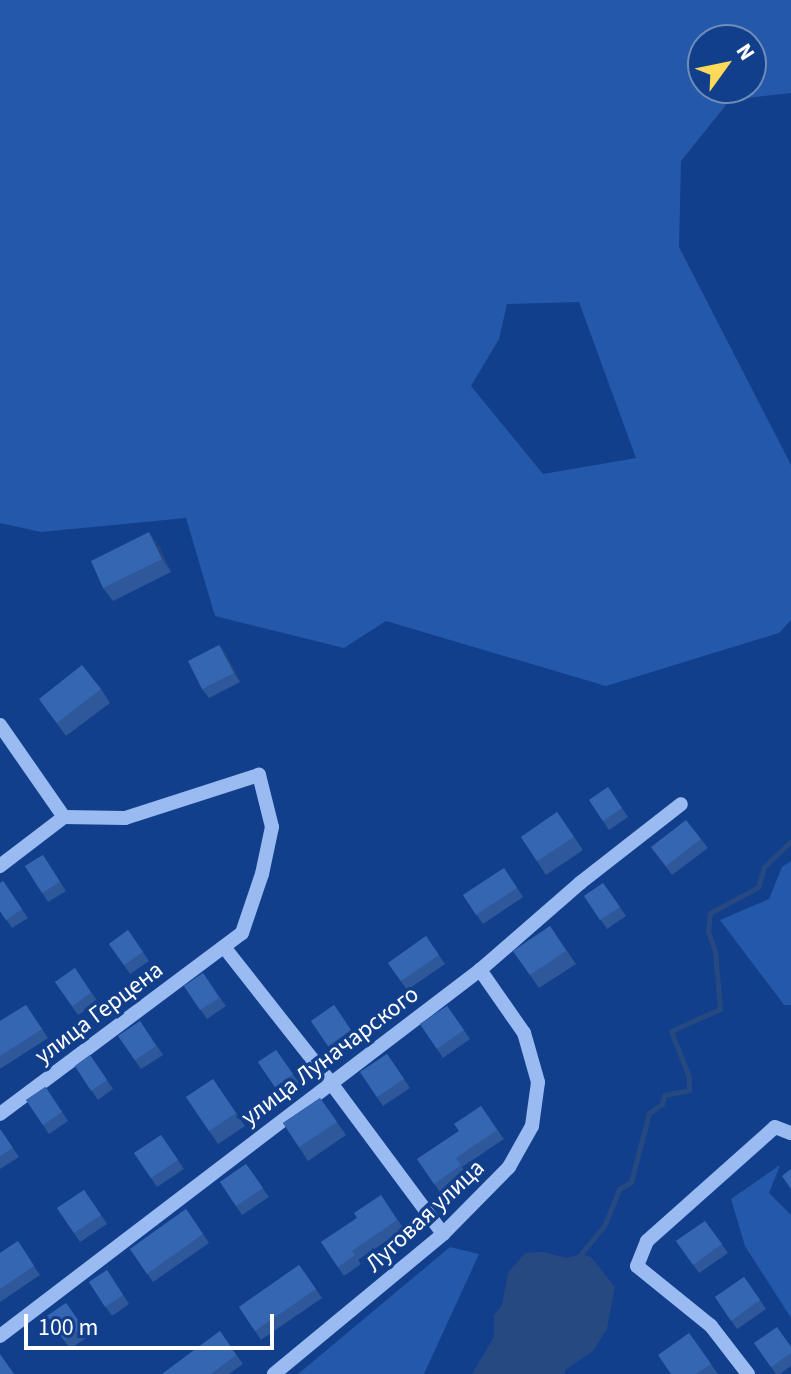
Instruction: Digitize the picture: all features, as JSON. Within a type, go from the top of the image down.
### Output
[{"type":"street","points":[[0,725],[64,817],[0,866]]},
{"type":"street","name":"улица Герцена","points":[[0,1114],[242,933],[262,874],[272,827],[259,775],[125,818],[64,817]]},
{"type":"street","name":"улица Луначарского","points":[[0,1336],[480,970],[580,883],[681,804]]},
{"type":"street","points":[[224,947],[331,1083],[443,1234]]},
{"type":"street","name":"Луговая улица","points":[[274,1374],[443,1234],[509,1167],[532,1126],[538,1082],[524,1033],[480,970]]},
{"type":"street","points":[[748,1374],[711,1326],[637,1266],[647,1241],[775,1127],[791,1133]]},
{"type":"shaded area","points":[[0,0],[791,0],[791,93],[767,96],[767,24],[687,24],[687,104],[727,104],[681,161],[679,247],[791,465],[791,620],[779,633],[606,686],[386,621],[344,648],[215,616],[186,518],[41,532],[0,523]],"holes":[[[579,302],[636,458],[543,474],[471,386],[499,339],[507,304]]]},
{"type":"shaded area","points":[[791,861],[791,1005],[784,1005],[720,920],[769,899],[782,867]]},
{"type":"shaded area","points":[[780,1165],[769,1193],[791,1215],[791,1318],[745,1246],[731,1199]]},
{"type":"shaded area","points":[[450,1247],[479,1254],[424,1374],[298,1374]]},
{"type":"shaded area","points":[[543,1252],[567,1258],[581,1254],[591,1257],[615,1287],[607,1329],[593,1351],[565,1370],[565,1374],[472,1374],[494,1337],[494,1315],[502,1305],[508,1273],[525,1253]]},
{"type":"building","points":[[149,532],[162,559],[103,588],[91,561]]},
{"type":"building","points":[[219,645],[234,673],[202,689],[188,661]]},
{"type":"building","points":[[82,665],[101,689],[57,723],[39,699]]},
{"type":"building","points":[[608,787],[622,808],[603,821],[589,800]]},
{"type":"building","points":[[557,812],[574,837],[537,861],[521,837]]},
{"type":"building","points":[[686,820],[701,839],[666,866],[651,847]]},
{"type":"building","points":[[43,855],[60,882],[42,893],[25,866]]},
{"type":"building","points":[[504,868],[517,888],[476,915],[463,895]]},
{"type":"building","points":[[3,881],[22,909],[6,920],[0,911],[0,883]]},
{"type":"building","points":[[603,883],[620,907],[600,920],[584,896]]},
{"type":"building","points":[[550,926],[566,951],[530,975],[513,951]]},
{"type":"building","points":[[128,930],[143,952],[124,965],[109,944]]},
{"type":"building","points":[[426,936],[439,955],[401,981],[388,963]]},
{"type":"building","points":[[75,968],[91,993],[72,1006],[55,982]]},
{"type":"building","points":[[203,973],[219,998],[200,1010],[184,986]]},
{"type":"building","points":[[26,1005],[42,1029],[0,1056],[0,1021]]},
{"type":"building","points":[[334,1005],[351,1030],[328,1046],[311,1021]]},
{"type":"building","points":[[447,1006],[464,1030],[437,1049],[420,1024]]},
{"type":"building","points":[[140,1021],[156,1046],[135,1060],[118,1036]]},
{"type":"building","points":[[276,1050],[293,1074],[275,1087],[258,1062]]},
{"type":"building","points":[[387,1054],[404,1079],[377,1097],[360,1072]]},
{"type":"building","points":[[90,1055],[107,1080],[91,1091],[75,1066]]},
{"type":"building","points":[[213,1079],[236,1113],[209,1131],[186,1097]]},
{"type":"building","points":[[45,1087],[62,1112],[43,1125],[26,1100]]},
{"type":"building","points":[[320,1098],[337,1122],[299,1147],[283,1123]]},
{"type":"building","points":[[481,1106],[497,1130],[456,1158],[461,1165],[434,1184],[417,1159],[459,1131],[454,1124]]},
{"type":"building","points":[[0,1129],[13,1148],[0,1156]]},
{"type":"building","points":[[161,1135],[178,1160],[151,1178],[134,1153]]},
{"type":"building","points":[[246,1164],[263,1188],[236,1206],[220,1182]]},
{"type":"building","points":[[791,1169],[791,1189],[782,1176]]},
{"type":"building","points":[[84,1190],[101,1215],[74,1233],[57,1208]]},
{"type":"building","points":[[381,1195],[397,1220],[352,1251],[355,1255],[338,1267],[321,1242],[357,1218],[354,1213]]},
{"type":"building","points":[[186,1209],[203,1234],[147,1274],[130,1249]]},
{"type":"building","points":[[705,1221],[722,1244],[693,1265],[676,1241]]},
{"type":"building","points":[[18,1241],[34,1266],[0,1289],[0,1253]]},
{"type":"building","points":[[299,1265],[316,1289],[255,1331],[239,1307]]},
{"type":"building","points":[[107,1270],[123,1295],[105,1307],[89,1282]]},
{"type":"building","points":[[744,1277],[760,1300],[731,1321],[715,1297]]},
{"type":"building","points":[[66,1303],[83,1327],[64,1340],[47,1316]]},
{"type":"building","points":[[777,1327],[791,1347],[791,1353],[771,1367],[754,1343]]},
{"type":"building","points":[[220,1331],[236,1355],[211,1374],[162,1374]]},
{"type":"building","points":[[689,1333],[711,1364],[696,1374],[671,1374],[658,1355]]},
{"type":"building","points":[[0,1354],[14,1374],[0,1374]]},
{"type":"waterway","points":[[581,1254],[605,1224],[619,1189],[631,1182],[649,1113],[662,1104],[664,1095],[689,1090],[689,1077],[671,1031],[720,1009],[715,951],[708,932],[710,913],[758,887],[764,867],[791,841]]}]
